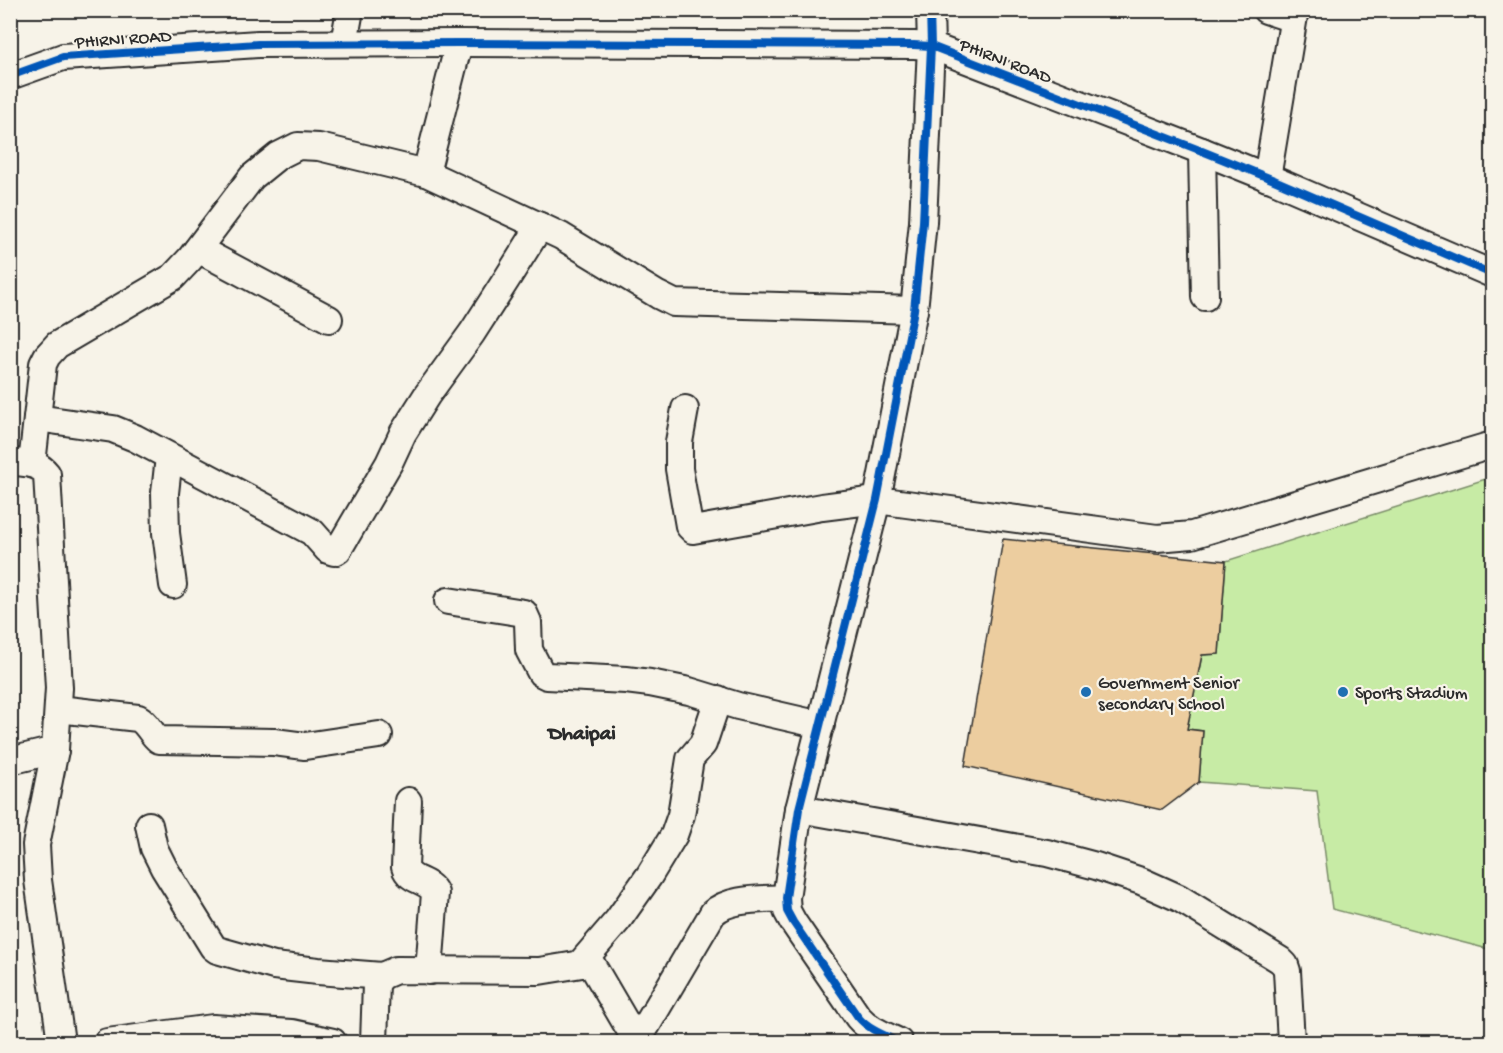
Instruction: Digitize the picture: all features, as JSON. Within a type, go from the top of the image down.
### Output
[{"type":"street","points":[[344,44],[350,10]]},
{"type":"street","points":[[899,1042],[864,1024],[858,1017],[793,922],[787,911],[786,898],[799,809],[877,500],[914,310],[923,222],[931,46],[930,10]]},
{"type":"street","points":[[1266,10],[1294,15],[1267,178]]},
{"type":"street","points":[[426,173],[459,43]]},
{"type":"street","name":"PHIRNI ROAD","points":[[10,76],[63,57],[258,44],[931,46],[1202,151],[1492,274]]},
{"type":"street","points":[[61,1042],[36,845],[55,750],[59,688],[47,474],[42,468],[21,463],[37,418],[43,364],[46,356],[57,345],[173,277],[198,249],[252,177],[278,156],[298,146],[319,147],[426,173],[561,236],[674,303],[914,310]]},
{"type":"street","points":[[1202,151],[1205,297]]},
{"type":"street","points":[[37,418],[113,429],[135,438],[312,532],[328,550],[334,552],[338,550],[370,498],[403,433],[427,395],[472,333],[540,226]]},
{"type":"street","points":[[198,249],[329,319]]},
{"type":"street","points":[[685,409],[679,442],[679,469],[691,529],[877,500],[1157,538],[1192,535],[1492,446]]},
{"type":"street","points":[[169,457],[165,493],[166,533],[173,585]]},
{"type":"street","points":[[448,601],[524,612],[528,622],[529,650],[542,673],[547,676],[638,682],[689,692],[821,725]]},
{"type":"street","points":[[581,963],[618,920],[674,835],[681,815],[690,759],[703,744],[718,699]]},
{"type":"street","points":[[58,709],[138,718],[147,724],[159,740],[274,742],[305,746],[380,735]]},
{"type":"street","points":[[10,761],[55,750]]},
{"type":"street","points":[[408,801],[406,873],[428,885],[435,893],[429,971]]},
{"type":"street","points":[[799,809],[1047,853],[1141,881],[1179,898],[1285,965],[1291,1042]]},
{"type":"street","points":[[148,825],[154,848],[164,868],[217,951],[274,966],[382,975],[396,970],[539,971],[588,963],[592,965],[638,1042]]},
{"type":"street","points":[[638,1042],[713,913],[719,907],[729,903],[786,898]]},
{"type":"street","points":[[374,1042],[376,984],[382,975]]},
{"type":"street","points":[[107,1042],[213,1028],[292,1033],[333,1042]]},
{"type":"green space","name":"Sports Stadium","points":[[1492,477],[1492,950],[1332,909],[1317,791],[1199,782],[1203,731],[1187,729],[1202,655],[1219,654],[1226,561]]},
{"type":"building","name":"Government Senior secondary School","points":[[1003,539],[1226,561],[1219,654],[1202,655],[1187,729],[1203,731],[1199,782],[1162,810],[965,766]]},
{"type":"cycle path","points":[[899,1042],[872,1029],[858,1017],[793,922],[787,911],[786,898],[799,809],[877,500],[914,310],[923,222],[931,46],[930,10]]},
{"type":"cycle path","points":[[10,76],[63,57],[258,44],[931,46],[1274,180],[1492,274]]},
{"type":"place","name":"Government Senior secondary School","points":[[1086,692]]},
{"type":"place","name":"Sports Stadium","points":[[1343,692]]},
{"type":"district","name":"Dhaipai","points":[[582,732]]}]
